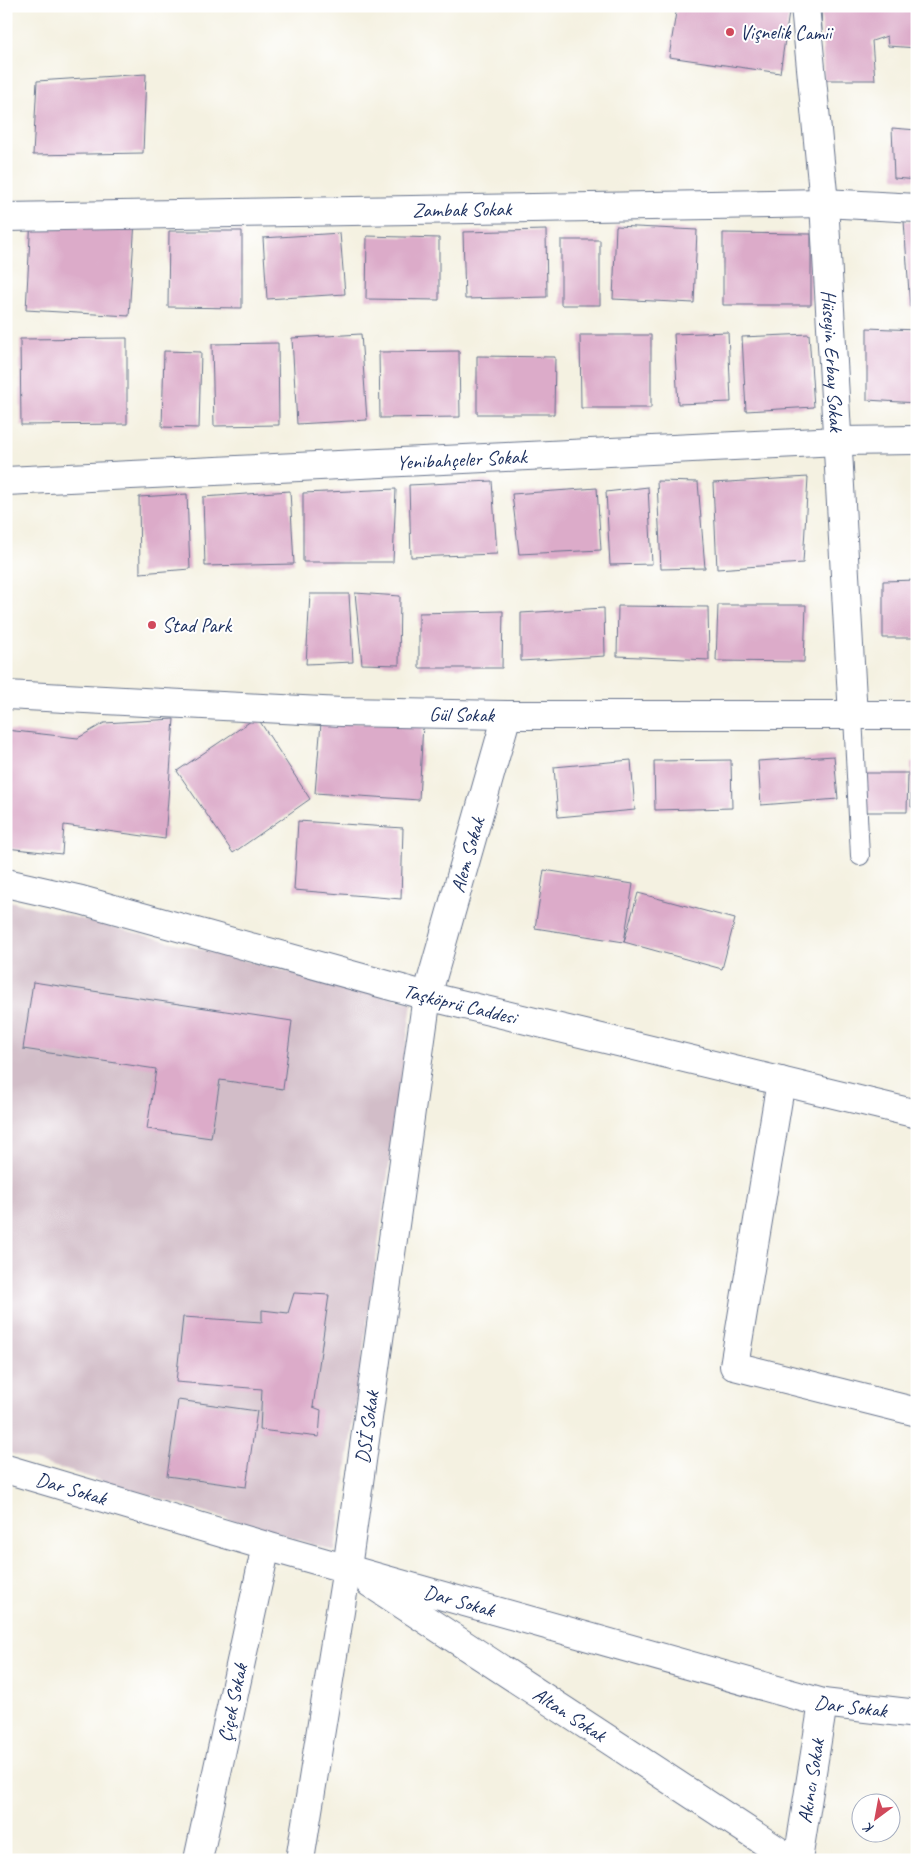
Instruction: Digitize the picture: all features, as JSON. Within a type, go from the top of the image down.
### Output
[{"type":"street","name":"Hüseyin Erbay Sokak","points":[[805,6],[824,203],[839,441],[852,716]]},
{"type":"street","name":"Zambak Sokak","points":[[6,217],[824,203],[917,208]]},
{"type":"street","name":"Yenibahçeler Sokak","points":[[6,481],[839,441],[917,440]]},
{"type":"street","name":"Gül Sokak","points":[[6,695],[342,712],[507,715],[917,715]]},
{"type":"street","name":"Alem Sokak","points":[[427,996],[507,715]]},
{"type":"street","name":"Taşköprü Caddesi","points":[[6,883],[81,900],[427,996],[917,1114]]},
{"type":"street","name":"DSİ Sokak","points":[[300,1860],[347,1568],[427,996]]},
{"type":"street","points":[[781,1081],[734,1366],[917,1412]]},
{"type":"street","name":"Dar Sokak","points":[[6,1469],[266,1546],[823,1703],[917,1714]]},
{"type":"street","name":"Çiçek Sokak","points":[[198,1860],[266,1546]]},
{"type":"street","name":"Altan Sokak","points":[[347,1568],[792,1860]]},
{"type":"street","name":"Akıncı Sokak","points":[[798,1860],[823,1703]]},
{"type":"lane","points":[[852,716],[860,856]]},
{"type":"shaded area","points":[[6,900],[412,1003],[335,1551],[6,1452]]},
{"type":"building","name":"Vişnelik Camii","points":[[677,6],[790,6],[780,73],[669,57]]},
{"type":"building","points":[[821,6],[917,6],[917,48],[888,46],[887,36],[872,41],[875,80],[824,80]]},
{"type":"building","points":[[146,74],[143,153],[33,155],[37,81]]},
{"type":"building","points":[[892,128],[917,130],[917,180],[894,178]]},
{"type":"building","points":[[31,218],[135,220],[129,316],[26,310]]},
{"type":"building","points":[[904,221],[917,222],[917,308],[910,307]]},
{"type":"building","points":[[616,226],[697,230],[694,303],[613,299]]},
{"type":"building","points":[[546,230],[547,297],[465,299],[463,232]]},
{"type":"building","points":[[169,231],[242,231],[242,308],[168,307]]},
{"type":"building","points":[[340,233],[345,294],[267,299],[263,238]]},
{"type":"building","points":[[723,233],[811,234],[811,305],[723,305]]},
{"type":"building","points":[[367,236],[439,238],[439,300],[366,299]]},
{"type":"building","points":[[561,240],[600,240],[600,305],[561,305]]},
{"type":"building","points":[[867,328],[917,330],[917,403],[867,400]]},
{"type":"building","points":[[728,332],[731,402],[678,404],[674,334]]},
{"type":"building","points":[[361,334],[367,420],[297,424],[292,338]]},
{"type":"building","points":[[809,334],[814,407],[746,411],[742,337]]},
{"type":"building","points":[[580,335],[651,335],[651,408],[581,408]]},
{"type":"building","points":[[127,338],[127,424],[21,425],[20,339]]},
{"type":"building","points":[[278,343],[279,425],[214,426],[212,344]]},
{"type":"building","points":[[164,351],[201,352],[199,428],[162,427]]},
{"type":"building","points":[[459,351],[460,417],[380,418],[379,352]]},
{"type":"building","points":[[477,356],[555,357],[554,414],[477,414]]},
{"type":"building","points":[[808,477],[803,563],[717,569],[713,483]]},
{"type":"building","points":[[492,481],[497,554],[411,557],[409,485]]},
{"type":"building","points":[[657,481],[698,482],[705,568],[661,569]]},
{"type":"building","points":[[648,487],[652,564],[610,565],[606,492]]},
{"type":"building","points":[[597,488],[601,550],[519,554],[512,494]]},
{"type":"building","points":[[396,489],[393,562],[303,562],[303,493]]},
{"type":"building","points":[[290,491],[294,564],[205,566],[203,497]]},
{"type":"building","points":[[187,494],[190,569],[140,573],[139,497]]},
{"type":"building","points":[[917,580],[917,638],[883,638],[883,581]]},
{"type":"building","points":[[355,593],[400,596],[399,665],[362,664]]},
{"type":"building","points":[[310,594],[349,594],[353,662],[306,664]]},
{"type":"building","points":[[718,605],[806,605],[804,662],[716,661]]},
{"type":"building","points":[[618,606],[708,607],[709,660],[617,656]]},
{"type":"building","points":[[604,608],[605,656],[521,661],[521,613]]},
{"type":"building","points":[[503,611],[502,668],[419,668],[419,613]]},
{"type":"building","points":[[257,717],[310,799],[233,853],[177,771]]},
{"type":"building","points":[[174,719],[165,839],[64,825],[62,854],[6,848],[6,730],[78,738],[104,723]]},
{"type":"building","points":[[321,723],[423,723],[419,800],[315,793]]},
{"type":"building","points":[[834,756],[838,799],[761,805],[758,761]]},
{"type":"building","points":[[631,760],[635,810],[558,817],[554,767]]},
{"type":"building","points":[[731,760],[732,808],[655,810],[654,761]]},
{"type":"building","points":[[911,762],[917,762],[917,807],[911,807]]},
{"type":"building","points":[[861,773],[908,773],[907,812],[861,812]]},
{"type":"building","points":[[298,821],[403,828],[401,899],[294,890]]},
{"type":"building","points":[[544,870],[633,884],[624,942],[535,928]]},
{"type":"building","points":[[638,893],[735,919],[722,969],[624,942]]},
{"type":"building","points":[[33,982],[292,1021],[283,1089],[220,1080],[211,1138],[147,1129],[156,1069],[23,1049]]},
{"type":"building","points":[[294,1293],[329,1295],[313,1407],[321,1410],[319,1437],[260,1430],[262,1389],[176,1382],[183,1317],[262,1322],[262,1310],[288,1313]]},
{"type":"building","points":[[178,1400],[257,1411],[246,1487],[167,1476]]},
{"type":"place","name":"Vişnelik Camii","points":[[730,32]]},
{"type":"place","name":"Stad Park","points":[[152,625]]}]
